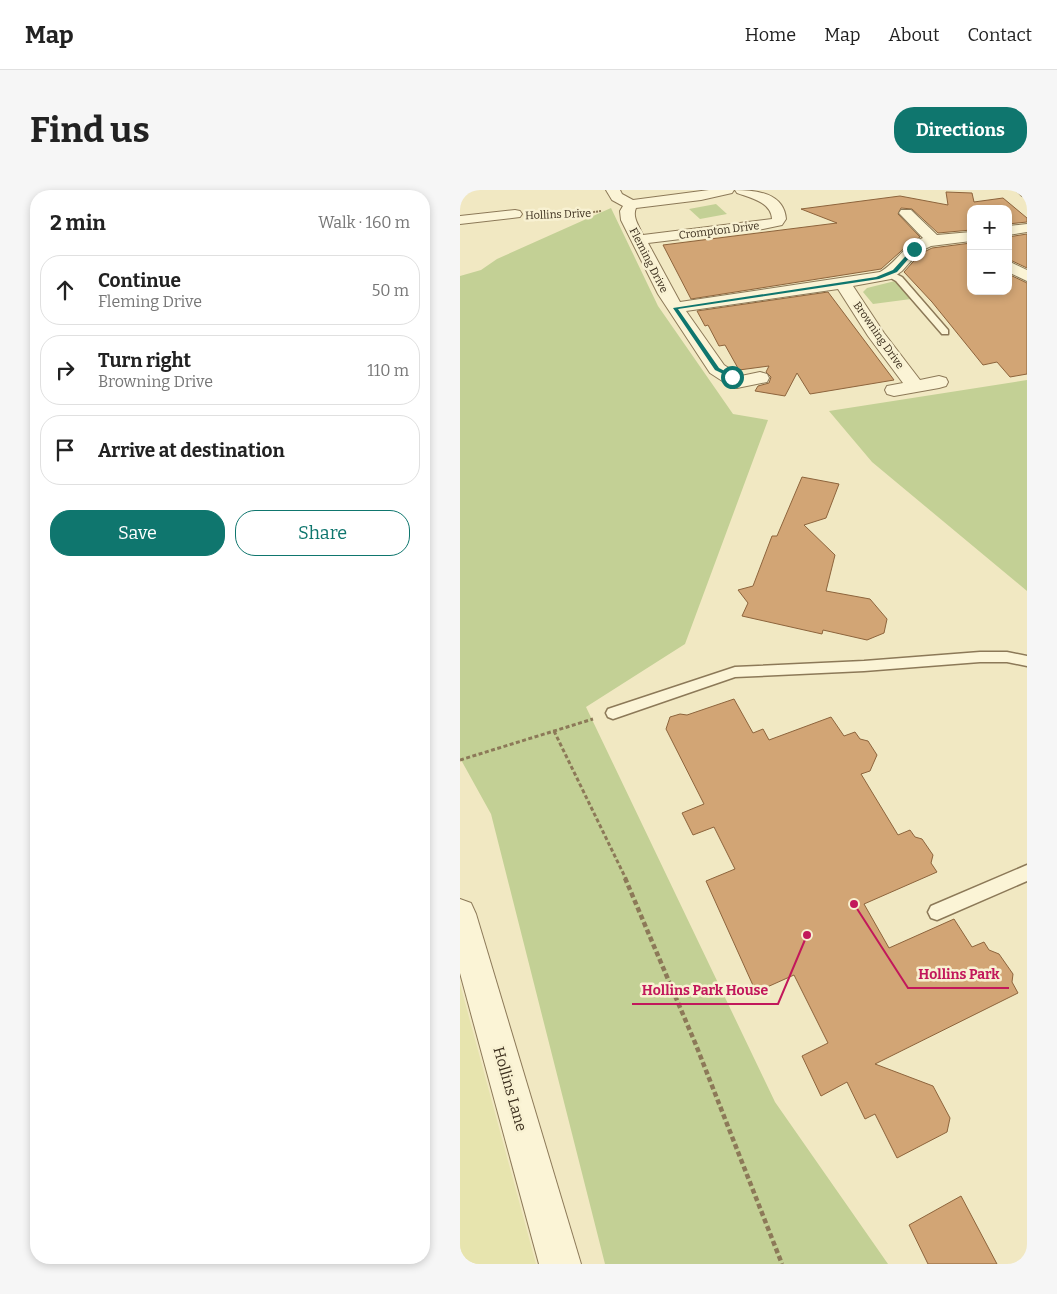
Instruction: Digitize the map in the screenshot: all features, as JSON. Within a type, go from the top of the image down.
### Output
[{"type":"street","points":[[613,190],[617,197],[629,208],[727,190]]},
{"type":"street","name":"Crompton Drive","points":[[638,240],[777,222],[780,214],[775,206],[742,190]]},
{"type":"street","points":[[1023,190],[1027,193]]},
{"type":"street","name":"Fleming Drive","points":[[629,208],[628,220],[675,308],[717,369],[737,382],[760,378]]},
{"type":"street","points":[[906,213],[934,241]]},
{"type":"street","points":[[460,220],[507,218]]},
{"type":"street","points":[[1012,230],[1027,228]]},
{"type":"street","points":[[890,274],[914,249],[934,241],[967,238]]},
{"type":"street","points":[[1012,268],[1027,276]]},
{"type":"street","name":"Browning Drive","points":[[675,308],[878,278],[890,274]]},
{"type":"street","name":"Browning Drive","points":[[843,283],[877,336],[916,386]]},
{"type":"street","name":"Browning Drive","points":[[894,390],[939,382]]},
{"type":"street","name":"Hollins Lane","points":[[460,914],[560,1264]]},
{"type":"lane","points":[[890,274],[899,279],[945,332]]},
{"type":"lane","points":[[613,713],[735,672],[864,666],[980,657],[1007,657],[1027,660]]},
{"type":"lane","points":[[937,912],[1027,873]]},
{"type":"path","name":"Hollins Drive","points":[[507,218],[564,212],[573,215],[629,208]]},
{"type":"path","points":[[460,760],[613,713]]},
{"type":"path","points":[[554,731],[634,895],[696,1045],[782,1264]]},
{"type":"shaded area","points":[[460,984],[536,1264],[460,1264]]},
{"type":"green space","points":[[716,204],[727,214],[700,219],[689,209]]},
{"type":"green space","points":[[611,208],[658,306],[733,414],[768,420],[685,644],[586,707],[775,1102],[888,1264],[605,1264],[491,814],[460,758],[460,276],[481,270],[497,259]]},
{"type":"green space","points":[[895,281],[911,299],[873,304],[863,292],[867,288]]},
{"type":"green space","points":[[1027,380],[1027,591],[872,462],[829,411]]},
{"type":"building","points":[[946,192],[972,193],[974,202],[1003,198],[1011,205],[967,205],[967,230],[938,233],[912,209],[901,208],[898,214],[920,237],[909,244],[881,269],[691,299],[663,245],[837,223],[801,209],[900,196],[948,205]]},
{"type":"building","points":[[1012,206],[1027,218],[1027,222],[1012,224]]},
{"type":"building","points":[[1027,234],[1027,268],[1012,261],[1012,236]]},
{"type":"building","points":[[967,244],[967,295],[1012,295],[1012,276],[1027,283],[1027,374],[1010,377],[997,362],[983,365],[932,302],[904,272],[920,254],[932,248]]},
{"type":"building","points":[[828,292],[894,380],[810,394],[797,373],[785,396],[755,391],[758,386],[769,383],[771,377],[766,372],[769,366],[739,370],[725,345],[719,346],[708,325],[705,326],[697,311]]},
{"type":"building","points":[[802,477],[839,484],[826,518],[804,525],[835,555],[826,591],[870,599],[887,619],[884,633],[867,640],[823,630],[822,634],[742,616],[748,603],[738,590],[753,586],[772,536],[777,536]]},
{"type":"building","points":[[734,699],[753,733],[763,729],[769,740],[831,717],[844,736],[855,732],[860,739],[868,741],[877,755],[870,771],[861,774],[898,835],[910,830],[915,837],[922,839],[933,855],[931,863],[937,872],[864,904],[889,948],[954,919],[972,947],[984,942],[989,950],[999,954],[1013,974],[1012,982],[1018,993],[875,1064],[933,1086],[950,1118],[947,1132],[897,1158],[875,1114],[865,1119],[847,1082],[821,1096],[802,1056],[828,1043],[794,975],[756,992],[706,881],[735,869],[714,827],[693,835],[682,813],[704,804],[666,729],[670,717],[680,714],[687,715]]},
{"type":"building","points":[[961,1196],[997,1264],[928,1264],[909,1225]]},
{"type":"place","name":"Hollins Park","points":[[854,904]]},
{"type":"place","name":"Hollins Park House","points":[[807,935]]},
{"type":"route","points":[[732,377],[717,369],[675,308],[878,278],[895,271],[914,249]]}]
